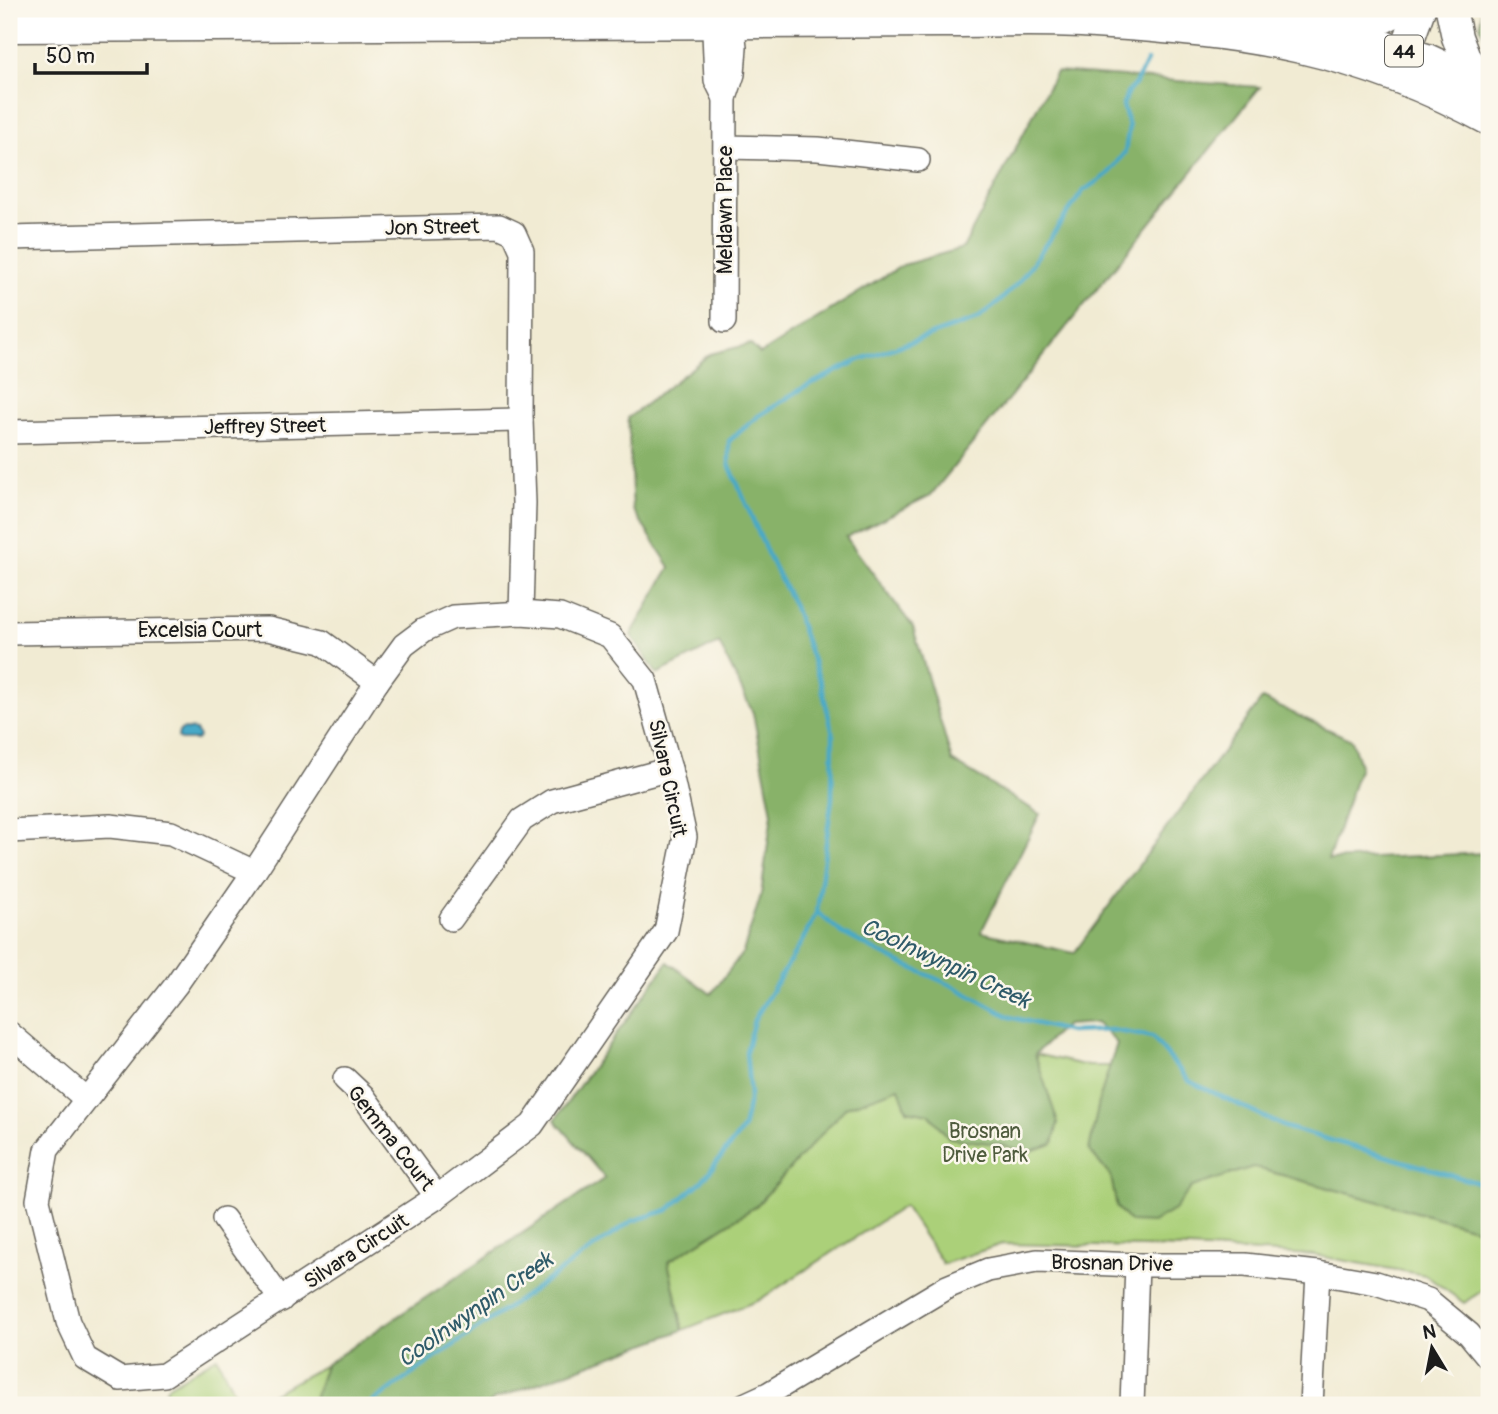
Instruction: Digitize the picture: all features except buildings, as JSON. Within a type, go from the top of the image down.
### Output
[{"type":"main road","name":"44","points":[[1192,9],[1314,25],[1411,68],[1489,120]]},
{"type":"main road","points":[[1314,25],[1383,18],[1400,9]]},
{"type":"main road","points":[[1411,68],[1420,9]]},
{"type":"main road","points":[[1411,68],[1445,9]]},
{"type":"main road","points":[[1451,9],[1465,58],[1487,87]]},
{"type":"main road","name":"44","points":[[9,27],[722,16],[1107,23],[1200,31],[1301,48],[1357,64],[1411,68],[1487,87]]},
{"type":"street","name":"Meldawn Place","points":[[722,16],[735,47],[733,74],[725,98],[724,321]]},
{"type":"street","points":[[726,146],[818,149],[918,160]]},
{"type":"street","name":"Jon Street","points":[[9,238],[499,226],[514,233],[522,251],[520,420],[524,503],[521,612]]},
{"type":"street","name":"Jeffrey Street","points":[[9,432],[520,420]]},
{"type":"street","name":"Silvara Circuit","points":[[521,612],[560,616],[610,636],[645,680],[670,769],[684,837],[666,931],[531,1125],[437,1197],[164,1375],[120,1379],[85,1358],[68,1322],[38,1200],[47,1150],[176,985],[404,645],[424,630],[453,617],[521,612]]},
{"type":"street","name":"Excelsia Court","points":[[9,633],[268,629],[322,642],[377,682]]},
{"type":"street","points":[[451,919],[522,820],[552,801],[670,769]]},
{"type":"street","points":[[9,831],[110,827],[172,833],[254,872]]},
{"type":"street","points":[[9,1033],[86,1099]]},
{"type":"street","name":"Gemma Court","points":[[345,1079],[363,1096],[437,1197]]},
{"type":"street","points":[[224,1219],[281,1300]]},
{"type":"street","name":"Brosnan Drive","points":[[744,1405],[771,1400],[947,1287],[988,1270],[1037,1261],[1245,1265],[1376,1283],[1428,1300],[1469,1334],[1489,1358]]},
{"type":"street","points":[[1132,1405],[1137,1265]]},
{"type":"street","points":[[1311,1405],[1318,1273]]},
{"type":"green space","points":[[1482,9],[1489,9],[1489,45],[1480,26]]},
{"type":"green space","points":[[1056,72],[1260,87],[931,495],[846,537],[913,627],[952,761],[1040,814],[981,932],[1074,953],[1262,699],[1352,740],[1360,766],[1328,860],[1489,854],[1489,1232],[1253,1167],[1192,1187],[1174,1210],[1152,1223],[1130,1222],[1117,1208],[1111,1177],[1089,1150],[1100,1097],[1117,1043],[1096,1023],[1066,1025],[1035,1054],[1058,1123],[1053,1144],[1027,1152],[997,1144],[949,1138],[929,1114],[907,1110],[899,1088],[846,1107],[756,1206],[668,1262],[683,1330],[495,1399],[487,1405],[312,1405],[325,1365],[605,1178],[555,1120],[668,962],[711,994],[743,952],[761,895],[772,813],[753,713],[719,643],[657,674],[631,635],[670,567],[633,510],[628,418],[710,354],[750,344],[760,354],[903,265],[963,248]]},
{"type":"green space","name":"Brosnan Drive Park","points":[[931,1009],[1035,1054],[1088,1066],[1141,1066],[1253,1167],[1489,1232],[1489,1286],[1464,1303],[1425,1275],[1313,1255],[1188,1248],[1002,1244],[943,1264],[904,1206],[759,1300],[683,1330],[668,1262],[756,1206]]},
{"type":"green space","points":[[217,1357],[240,1405],[163,1405],[167,1387]]},
{"type":"green space","points":[[325,1365],[312,1405],[252,1405]]},
{"type":"water","points":[[182,729],[196,730],[199,737],[197,740],[180,740],[178,737]]},
{"type":"waterway","name":"Coolnwynpin Creek","points":[[368,1405],[632,1221],[668,1210],[702,1181],[743,1129],[750,1095],[746,1052],[754,1020],[817,912],[832,798],[833,734],[821,684],[793,604],[768,555],[729,464],[729,441],[757,417],[803,388],[859,360],[977,319],[998,303],[1020,281],[1083,191],[1108,174],[1125,152],[1129,127],[1123,105],[1127,93],[1147,61]]},
{"type":"waterway","name":"Coolnwynpin Creek","points":[[817,912],[842,933],[953,986],[1010,1017],[1070,1032],[1111,1030],[1152,1037],[1189,1081],[1285,1127],[1489,1186]]}]
